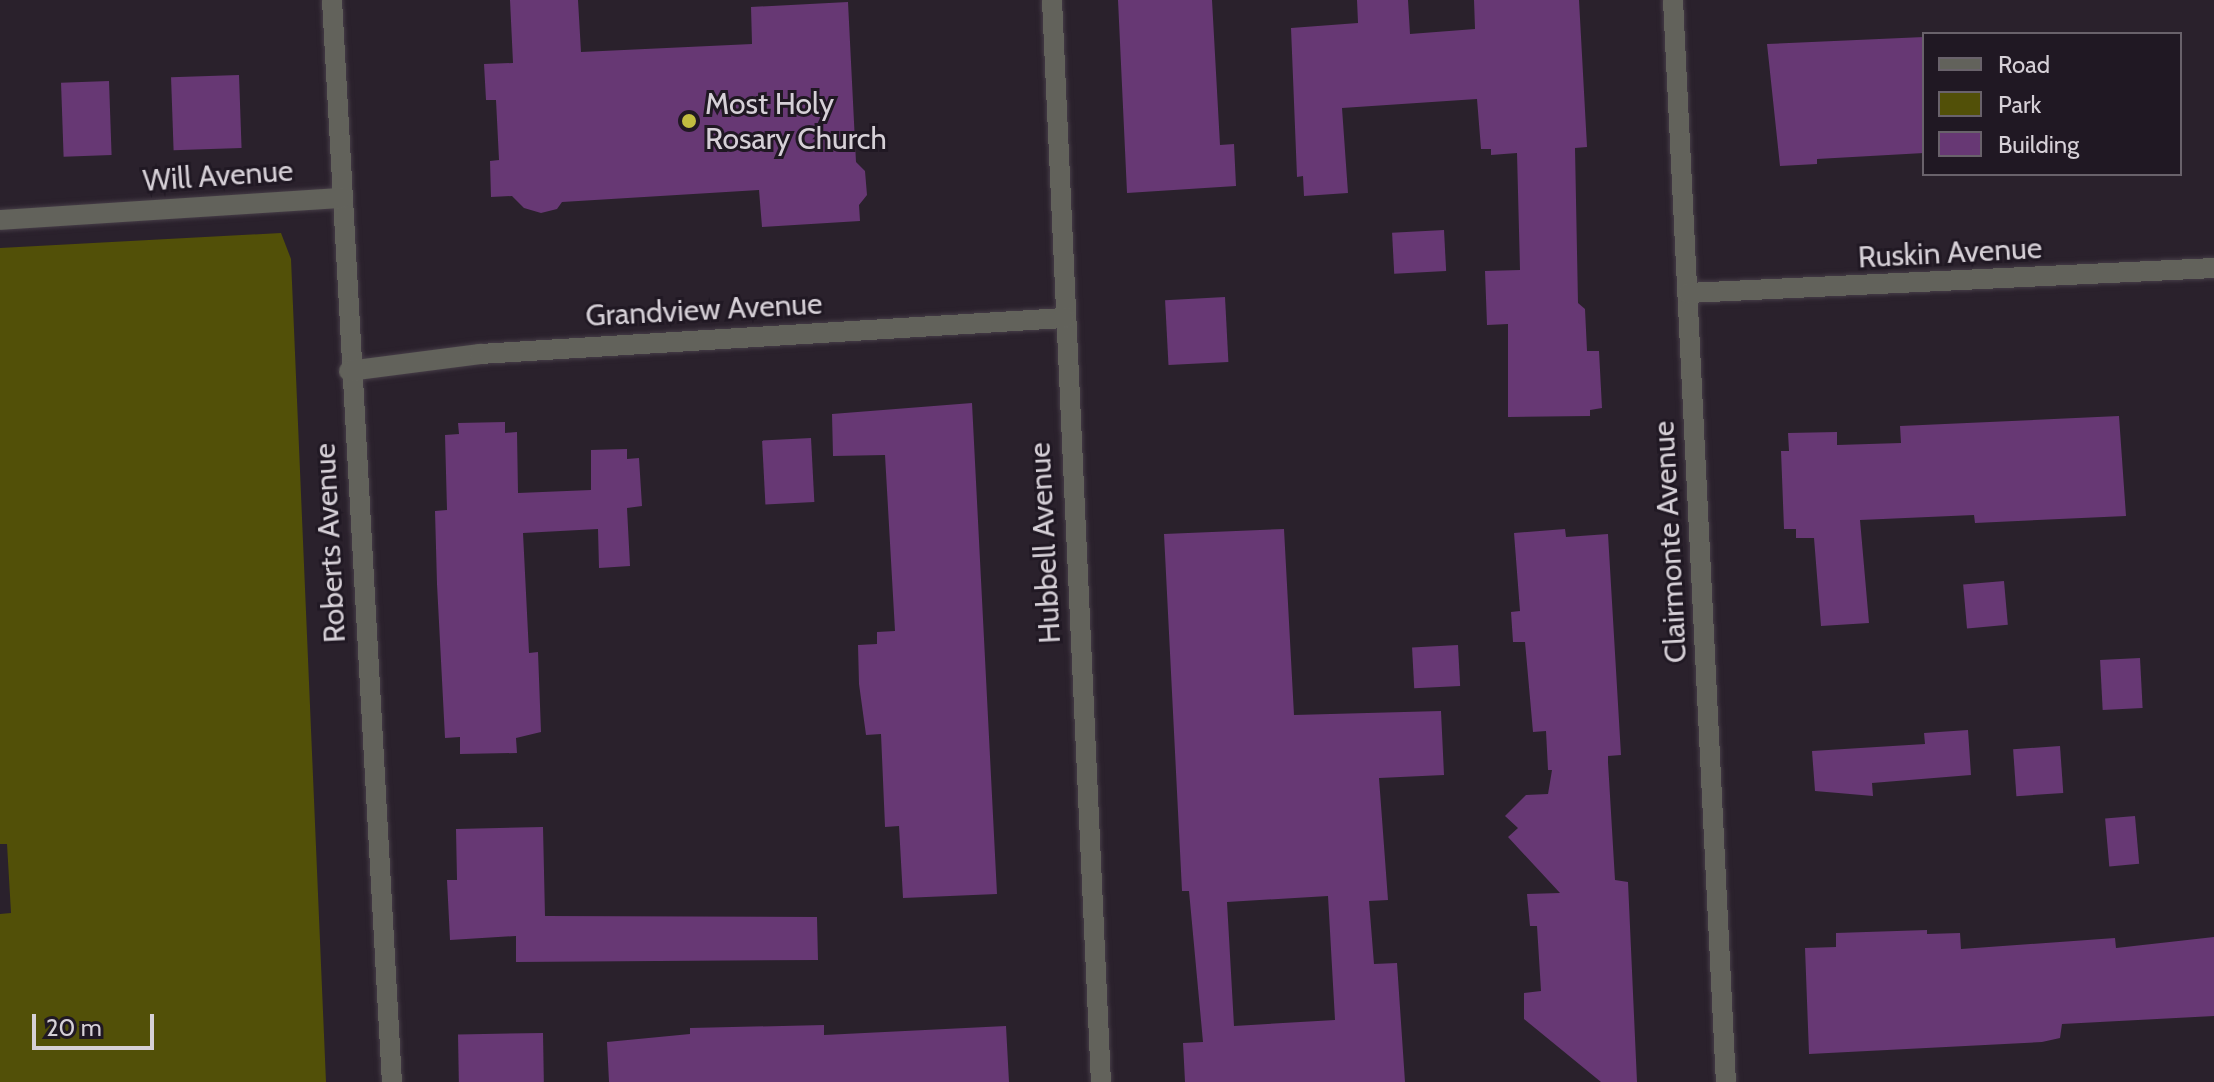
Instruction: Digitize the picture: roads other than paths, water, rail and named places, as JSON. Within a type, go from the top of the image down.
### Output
[{"type":"street","name":"Roberts Avenue","points":[[332,0],[349,371],[392,1082]]},
{"type":"street","name":"Hubbell Avenue","points":[[1052,0],[1101,1082]]},
{"type":"street","name":"Clairmonte Avenue","points":[[1673,0],[1726,1082]]},
{"type":"street","name":"Will Avenue","points":[[1,220],[341,198]]},
{"type":"street","name":"Ruskin Avenue","points":[[1688,293],[2214,268]]},
{"type":"street","name":"Grandview Avenue","points":[[349,371],[480,354],[1064,318]]},
{"type":"place","name":"Most Holy Rosary Church","points":[[689,121]]}]
